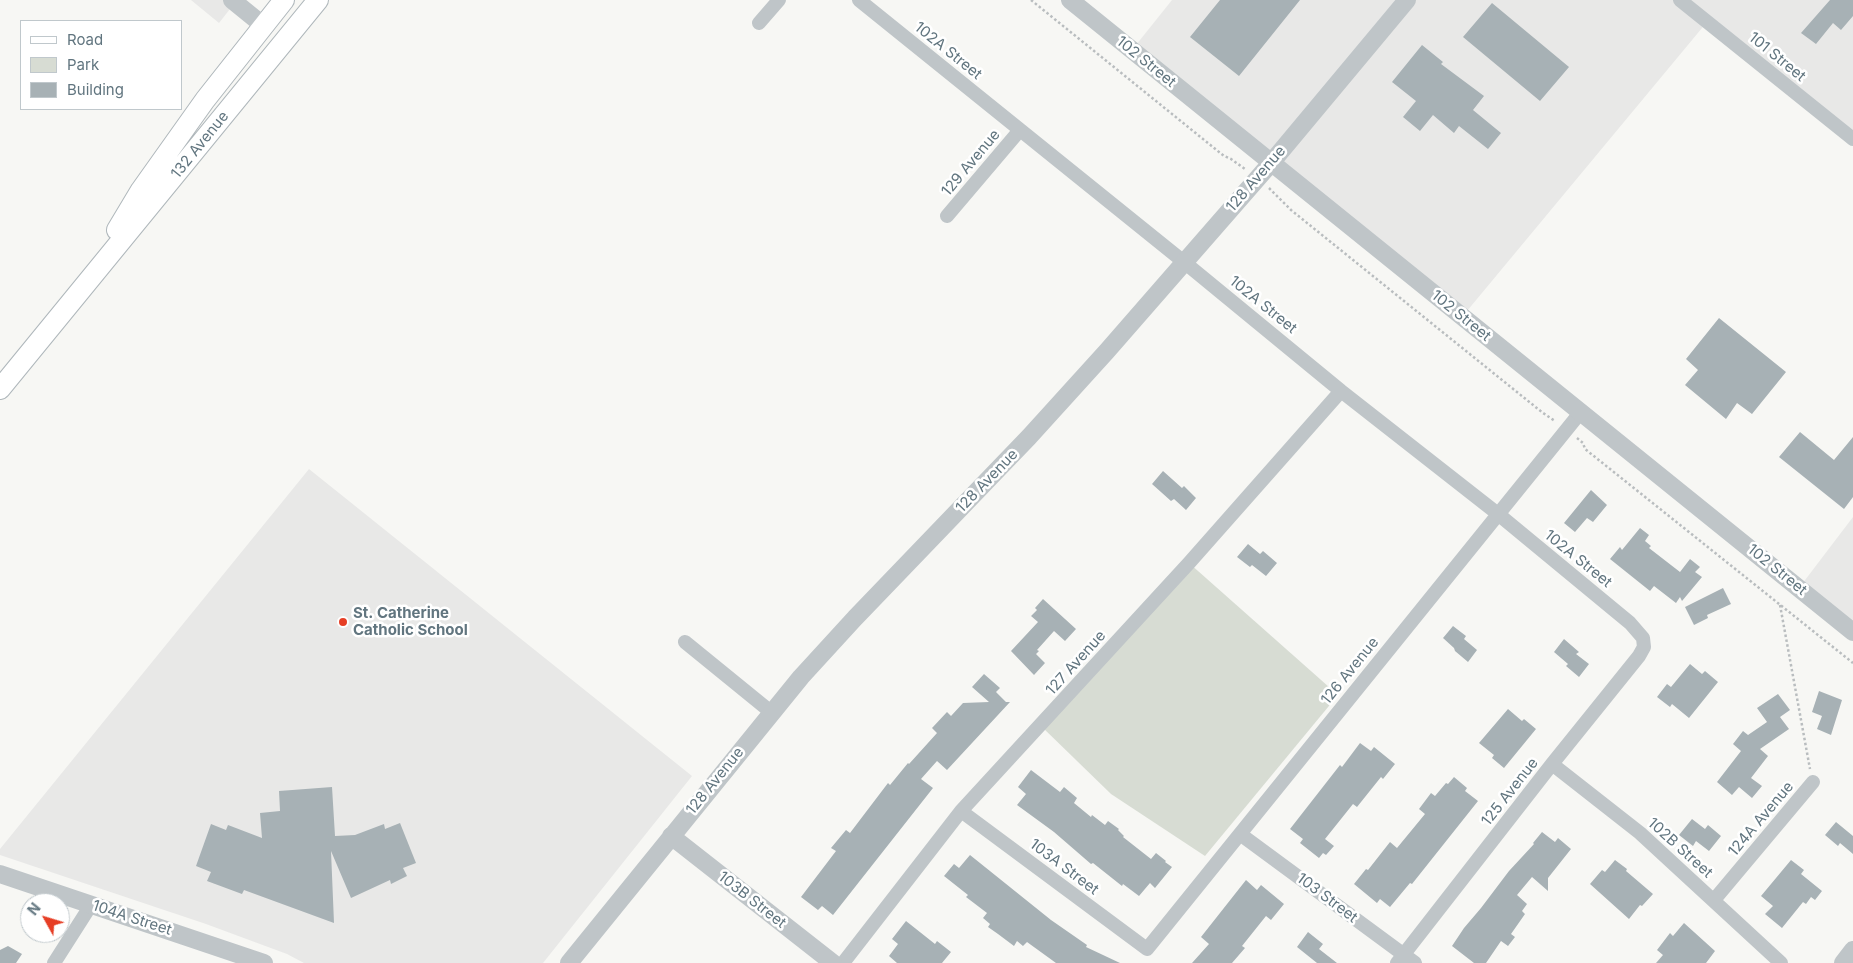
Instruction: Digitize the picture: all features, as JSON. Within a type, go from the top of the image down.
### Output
[{"type":"main road","name":"132 Avenue","points":[[82,290],[141,190],[205,100],[284,0]]},
{"type":"main road","name":"132 Avenue","points":[[0,389],[318,0]]},
{"type":"street","points":[[232,0],[264,26]]},
{"type":"street","points":[[759,23],[779,0]]},
{"type":"street","name":"102A Street","points":[[859,0],[1341,391],[1498,514],[1630,623],[1643,638]]},
{"type":"street","name":"102 Street","points":[[1070,0],[1853,632]]},
{"type":"street","name":"128 Avenue","points":[[569,963],[800,677],[1035,430],[1107,351],[1258,178],[1407,0]]},
{"type":"street","name":"101 Street","points":[[1680,0],[1853,139]]},
{"type":"street","name":"129 Avenue","points":[[947,216],[1020,130]]},
{"type":"street","name":"127 Avenue","points":[[843,963],[962,811],[1183,570],[1341,391]]},
{"type":"street","name":"126 Avenue","points":[[1147,950],[1580,413]]},
{"type":"street","name":"125 Avenue","points":[[1405,960],[1552,764],[1640,656],[1644,647],[1643,638]]},
{"type":"street","points":[[685,642],[771,712]]},
{"type":"street","name":"102B Street","points":[[1552,764],[1640,833],[1781,963]]},
{"type":"street","name":"124A Avenue","points":[[1714,900],[1813,782]]},
{"type":"street","name":"103A Street","points":[[962,811],[1147,950]]},
{"type":"street","name":"103 Street","points":[[1240,834],[1405,960]]},
{"type":"street","name":"103B Street","points":[[671,836],[833,963]]},
{"type":"street","name":"104A Street","points":[[0,874],[264,963]]},
{"type":"street","points":[[54,963],[90,904]]},
{"type":"street","points":[[1843,963],[1853,950]]},
{"type":"path","points":[[1030,0],[1224,156],[1258,178],[1291,210],[1543,413],[1550,416],[1582,443],[1585,449],[1853,663]]},
{"type":"path","points":[[1780,604],[1813,782]]},
{"type":"shaded area","points":[[191,0],[237,0],[219,23]]},
{"type":"shaded area","points":[[1172,0],[1853,0],[1853,139],[1707,22],[1462,317],[1132,50]]},
{"type":"shaded area","name":"St. Catherine Catholic School","points":[[309,469],[692,776],[543,963],[304,963],[287,954],[206,924],[0,855],[0,849]]},
{"type":"shaded area","points":[[1853,517],[1853,632],[1799,588]]},
{"type":"green space","points":[[1189,563],[1338,695],[1205,856],[1111,794],[1041,726]]},
{"type":"building","points":[[1220,0],[1300,0],[1239,76],[1190,37]]},
{"type":"building","points":[[1830,0],[1853,0],[1853,16],[1841,30],[1833,23],[1816,44],[1801,33]]},
{"type":"building","points":[[1492,3],[1569,67],[1540,101],[1463,37]]},
{"type":"building","points":[[1422,45],[1443,62],[1441,64],[1484,96],[1473,110],[1501,133],[1488,149],[1459,126],[1454,133],[1433,115],[1420,131],[1403,117],[1416,101],[1392,82]]},
{"type":"building","points":[[1719,318],[1786,372],[1752,414],[1737,403],[1726,419],[1685,385],[1698,370],[1686,359]]},
{"type":"building","points":[[1800,432],[1834,460],[1853,437],[1853,497],[1844,509],[1779,457]]},
{"type":"building","points":[[1163,471],[1182,488],[1184,486],[1196,498],[1186,510],[1174,499],[1171,501],[1152,484]]},
{"type":"building","points":[[1591,490],[1607,505],[1593,522],[1587,518],[1575,532],[1564,523]]},
{"type":"building","points":[[1640,528],[1649,535],[1645,541],[1651,546],[1649,548],[1680,572],[1690,559],[1700,567],[1695,572],[1702,577],[1682,601],[1680,597],[1676,603],[1654,586],[1650,591],[1610,559],[1620,547],[1622,550]]},
{"type":"building","points":[[1248,544],[1260,554],[1263,551],[1277,563],[1266,576],[1252,565],[1250,567],[1237,557]]},
{"type":"building","points":[[1723,588],[1731,604],[1707,615],[1708,618],[1694,625],[1685,607]]},
{"type":"building","points":[[1043,599],[1076,629],[1065,641],[1054,631],[1037,650],[1039,651],[1036,654],[1045,663],[1034,675],[1011,651],[1038,622],[1031,616]]},
{"type":"building","points":[[1453,626],[1466,636],[1464,639],[1477,650],[1468,662],[1443,638]]},
{"type":"building","points":[[1564,639],[1579,652],[1576,654],[1589,664],[1579,677],[1554,652]]},
{"type":"building","points":[[1690,664],[1702,674],[1705,671],[1718,682],[1689,718],[1672,704],[1670,707],[1657,697],[1667,684],[1671,687]]},
{"type":"building","points":[[984,674],[1000,688],[996,692],[1006,702],[1010,702],[947,770],[937,761],[921,779],[933,788],[833,915],[822,906],[818,910],[801,897],[836,851],[831,848],[846,830],[850,833],[888,783],[890,785],[937,733],[932,728],[947,712],[951,716],[963,703],[989,702],[972,687]]},
{"type":"building","points":[[1819,691],[1842,700],[1831,735],[1817,729],[1822,716],[1812,712]]},
{"type":"building","points":[[1778,694],[1790,710],[1780,717],[1789,729],[1760,749],[1768,756],[1751,778],[1762,786],[1752,798],[1739,787],[1732,795],[1717,782],[1741,751],[1733,744],[1743,731],[1748,735],[1767,722],[1757,708]]},
{"type":"building","points":[[1508,709],[1522,721],[1524,719],[1536,729],[1504,768],[1492,758],[1494,755],[1479,743]]},
{"type":"building","points":[[1360,743],[1371,751],[1374,747],[1395,764],[1383,779],[1381,777],[1357,807],[1353,804],[1325,839],[1334,846],[1326,855],[1323,853],[1319,858],[1300,843],[1303,839],[1290,829],[1340,765],[1342,767]]},
{"type":"building","points":[[1031,770],[1060,792],[1064,787],[1077,798],[1074,803],[1091,817],[1092,815],[1105,825],[1108,821],[1119,829],[1123,837],[1151,859],[1156,853],[1166,861],[1172,867],[1155,888],[1150,883],[1139,896],[1123,884],[1122,886],[1093,863],[1091,864],[1054,832],[1017,805],[1026,794],[1018,787]]},
{"type":"building","points":[[1454,777],[1467,788],[1465,791],[1478,801],[1412,884],[1410,883],[1390,907],[1380,899],[1377,903],[1354,884],[1366,869],[1368,870],[1390,842],[1397,848],[1425,814],[1419,809],[1431,793],[1435,796]]},
{"type":"building","points":[[332,787],[335,836],[355,835],[384,824],[385,829],[400,823],[416,863],[403,868],[407,876],[391,884],[390,880],[351,898],[331,851],[334,923],[244,890],[242,894],[207,881],[211,872],[196,866],[211,824],[226,830],[228,825],[262,838],[260,813],[280,811],[279,791]]},
{"type":"building","points":[[1692,819],[1705,829],[1708,825],[1721,836],[1709,851],[1696,841],[1693,846],[1679,835]]},
{"type":"building","points":[[1836,822],[1853,836],[1853,854],[1840,843],[1838,846],[1825,835]]},
{"type":"building","points":[[1542,832],[1555,842],[1558,838],[1571,849],[1548,878],[1548,891],[1532,877],[1517,895],[1527,904],[1522,911],[1525,914],[1511,934],[1515,937],[1508,946],[1501,941],[1486,963],[1474,963],[1452,946],[1509,871],[1534,844]]},
{"type":"building","points":[[970,855],[1051,920],[1087,945],[1086,947],[1120,963],[1056,963],[1027,942],[1023,946],[1017,941],[1014,946],[988,927],[990,924],[983,918],[987,913],[966,897],[968,895],[944,876],[954,864],[959,868]]},
{"type":"building","points":[[1615,860],[1653,894],[1642,906],[1640,905],[1629,919],[1590,884],[1602,870],[1605,872]]},
{"type":"building","points":[[1791,860],[1804,870],[1801,874],[1822,891],[1815,900],[1811,897],[1806,904],[1803,902],[1782,928],[1765,914],[1773,906],[1761,896]]},
{"type":"building","points":[[1246,880],[1257,890],[1261,885],[1284,904],[1271,920],[1266,916],[1242,946],[1245,948],[1232,963],[1192,963],[1209,944],[1201,937]]},
{"type":"building","points":[[906,921],[935,944],[937,941],[951,952],[942,963],[897,963],[889,956],[898,944],[892,939]]},
{"type":"building","points":[[1684,923],[1715,951],[1706,963],[1656,963],[1663,955],[1657,950],[1670,933],[1673,936]]},
{"type":"building","points":[[1308,932],[1323,944],[1319,949],[1337,963],[1317,963],[1297,947]]},
{"type":"building","points":[[8,946],[22,954],[16,963],[0,963],[0,950]]},
{"type":"place","name":"St. Catherine Catholic School","points":[[343,622]]}]
